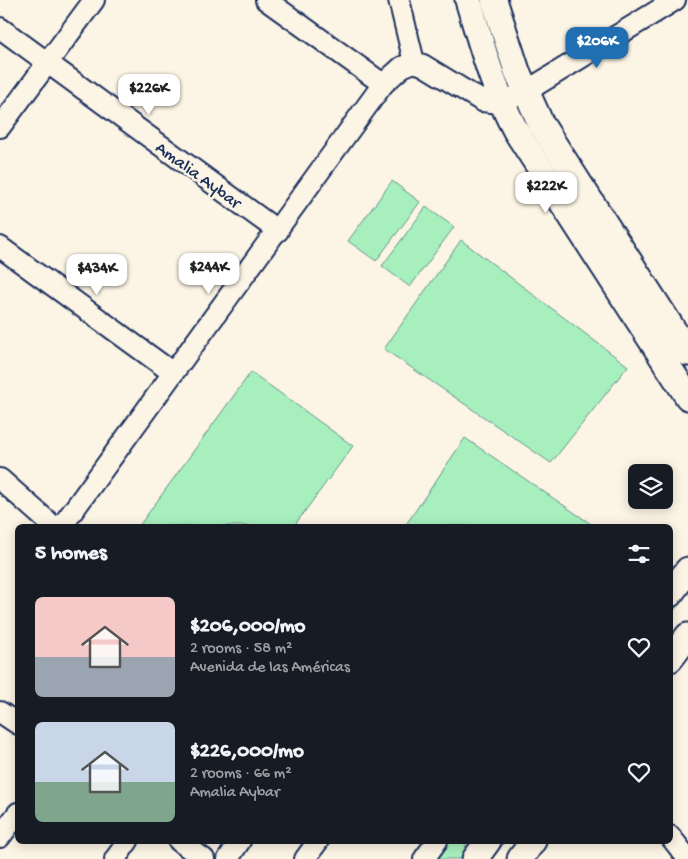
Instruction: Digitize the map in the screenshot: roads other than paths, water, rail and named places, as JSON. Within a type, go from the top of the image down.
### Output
[{"type":"main road","points":[[468,0],[501,104],[516,131],[688,397]]},
{"type":"main road","points":[[494,0],[516,71],[540,124],[688,354]]},
{"type":"main road","points":[[673,590],[688,570]]},
{"type":"main road","points":[[673,655],[688,636]]},
{"type":"main road","points":[[520,859],[531,844]]},
{"type":"street","points":[[0,127],[94,0]]},
{"type":"street","points":[[266,0],[383,84]]},
{"type":"street","points":[[399,0],[414,62]]},
{"type":"street","points":[[63,524],[383,84],[402,67],[414,62],[424,65],[482,101],[501,104],[526,92],[675,0]]},
{"type":"street","name":"Amalia Aybar","points":[[0,28],[278,231]]},
{"type":"street","points":[[0,247],[173,374]]},
{"type":"street","points":[[0,480],[51,524]]},
{"type":"street","points":[[0,712],[15,722]]},
{"type":"street","points":[[0,837],[15,817]]},
{"type":"street","points":[[673,840],[688,859]]},
{"type":"street","points":[[115,859],[126,844]]},
{"type":"street","points":[[183,844],[204,859]]},
{"type":"street","points":[[228,859],[238,844]]},
{"type":"street","points":[[305,859],[316,844]]},
{"type":"street","points":[[424,859],[435,844]]},
{"type":"waterway","points":[[673,609],[679,600]]},
{"type":"waterway","points":[[495,852],[501,844]]}]
